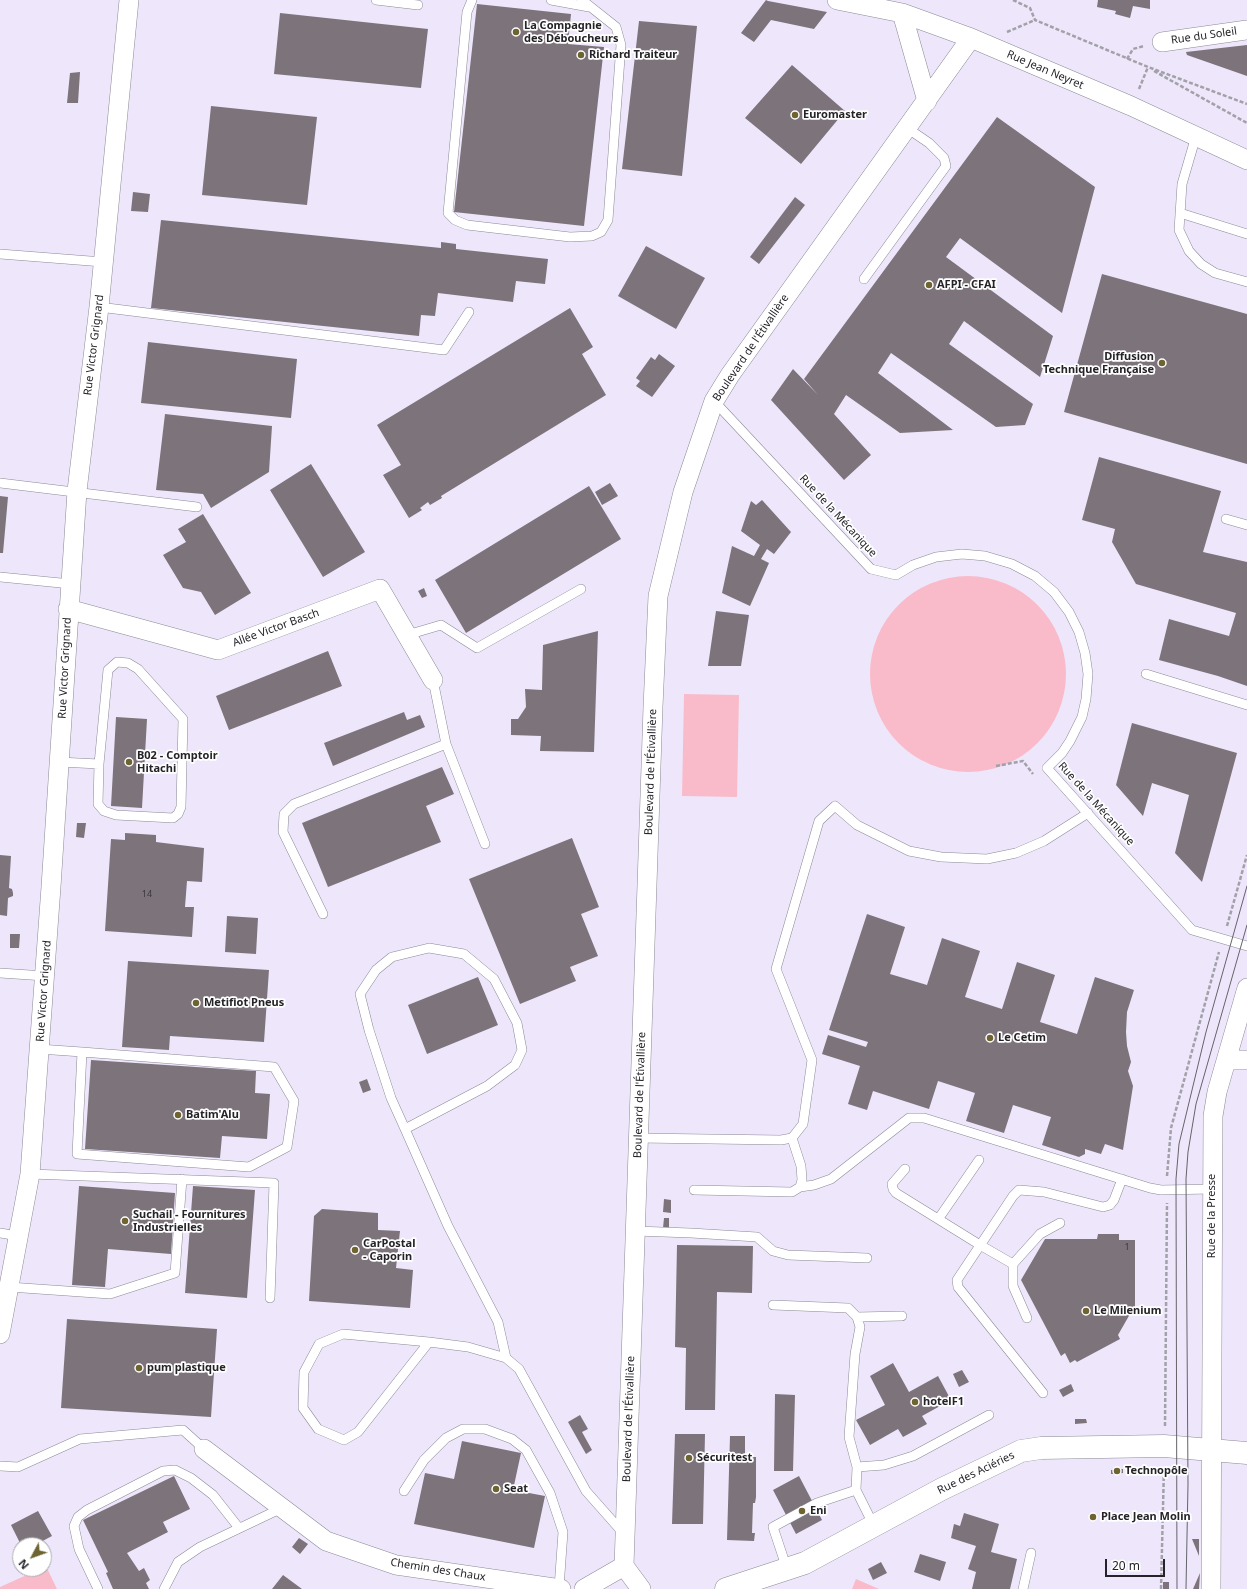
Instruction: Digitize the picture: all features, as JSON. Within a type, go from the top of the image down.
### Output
[{"type":"street","name":"Rue Victor Grignard","points":[[0,1334],[9,1287],[9,1235],[30,1174],[45,976],[68,609],[77,491],[99,307],[130,0]]},
{"type":"street","name":"Rue Jean Neyret","points":[[837,0],[902,13],[971,38],[1131,106],[1247,160]]},
{"type":"street","points":[[902,13],[926,101]]},
{"type":"street","name":"Rue du Soleil","points":[[1162,42],[1247,30]]},
{"type":"street","name":"Boulevard de l'Étivallière","points":[[624,1566],[658,596],[683,492],[714,400],[971,38]]},
{"type":"street","name":"Allée Victor Basch","points":[[68,609],[218,650],[380,590],[433,680]]},
{"type":"street","name":"Rue de la Presse","points":[[1212,1589],[1213,1116],[1217,1092],[1247,988]]},
{"type":"street","points":[[1227,1060],[1247,1060]]},
{"type":"street","name":"Rue des Aciéries","points":[[726,1589],[805,1563],[942,1489],[1021,1451],[1041,1448],[1164,1446],[1247,1453]]},
{"type":"street","name":"Chemin des Chaux","points":[[204,1448],[326,1541],[396,1565],[560,1588]]},
{"type":"street","points":[[584,1589],[624,1566],[641,1589]]},
{"type":"lane","points":[[376,0],[418,5]]},
{"type":"lane","points":[[472,0],[467,12],[448,213],[455,220],[468,225],[570,237],[592,236],[601,232],[608,220],[622,45],[616,27],[582,0]]},
{"type":"lane","points":[[551,0],[592,7]]},
{"type":"lane","points":[[864,279],[946,166],[944,158],[929,143],[907,128]]},
{"type":"lane","points":[[1196,136],[1182,184],[1179,230],[1189,251],[1201,264],[1215,273],[1247,282]]},
{"type":"lane","points":[[1180,213],[1247,234]]},
{"type":"lane","points":[[0,254],[103,262]]},
{"type":"lane","points":[[99,307],[444,350],[469,312]]},
{"type":"lane","name":"Rue de la Mécanique","points":[[714,400],[871,569],[896,575],[913,565],[936,557],[962,554],[985,556],[1012,564],[1035,576],[1054,592],[1069,612],[1079,632],[1086,653],[1088,674],[1086,699],[1082,716],[1070,741],[1062,753],[1047,768],[1192,930],[1223,940]]},
{"type":"lane","points":[[0,483],[77,491],[197,507]]},
{"type":"lane","points":[[1226,519],[1247,525]]},
{"type":"lane","points":[[0,577],[71,584]]},
{"type":"lane","points":[[407,635],[441,625],[477,648],[580,589]]},
{"type":"lane","points":[[117,662],[128,663],[138,670],[183,718],[181,807],[178,814],[173,818],[116,815],[104,811],[98,804],[99,764],[108,670],[117,662]]},
{"type":"lane","points":[[1146,674],[1247,705]]},
{"type":"lane","points":[[433,680],[446,744],[485,844]]},
{"type":"lane","points":[[324,914],[283,832],[284,814],[294,804],[446,744]]},
{"type":"lane","points":[[59,762],[99,764]]},
{"type":"lane","points":[[638,1138],[781,1140],[792,1138],[803,1124],[812,1060],[776,969],[819,821],[834,806],[857,825],[909,851],[940,857],[987,859],[1016,853],[1044,841],[1088,814]]},
{"type":"lane","points":[[1223,940],[1247,946]]},
{"type":"lane","points":[[405,1129],[488,1086],[515,1065],[522,1050],[517,1023],[494,979],[464,954],[429,948],[392,957],[376,970],[360,994],[369,1030],[391,1098],[448,1226],[498,1322],[506,1358]]},
{"type":"lane","points":[[0,973],[45,976]]},
{"type":"lane","points":[[39,1049],[82,1052],[274,1067],[294,1101],[287,1147],[250,1167],[77,1154],[82,1052]]},
{"type":"lane","points":[[694,1190],[792,1192],[800,1187],[814,1185],[831,1179],[909,1118],[924,1118],[1150,1188],[1167,1190],[1212,1189]]},
{"type":"lane","points":[[792,1138],[801,1166],[802,1180],[800,1187]]},
{"type":"lane","points":[[939,1218],[979,1160]]},
{"type":"lane","points":[[905,1169],[892,1184],[893,1189],[980,1245],[1013,1264]]},
{"type":"lane","points":[[30,1174],[274,1183],[270,1298]]},
{"type":"lane","points":[[9,1287],[110,1294],[175,1273],[182,1179]]},
{"type":"lane","points":[[1043,1393],[958,1286],[957,1280],[1013,1196],[1019,1190],[1044,1192],[1103,1207],[1110,1205],[1114,1200],[1122,1179]]},
{"type":"lane","points":[[1026,1318],[1013,1286],[1013,1264],[1040,1234],[1060,1223]]},
{"type":"lane","points":[[635,1231],[757,1237],[773,1251],[788,1255],[867,1258]]},
{"type":"lane","points":[[773,1305],[848,1308],[858,1317],[860,1327],[855,1354],[849,1437],[857,1467],[856,1490],[874,1526]]},
{"type":"lane","points":[[858,1317],[902,1316]]},
{"type":"lane","points":[[429,1342],[358,1432],[344,1440],[318,1429],[303,1408],[304,1372],[320,1344],[344,1334],[429,1342],[468,1347],[506,1358],[519,1369],[586,1490],[625,1537]]},
{"type":"lane","points":[[857,1467],[884,1464],[913,1456],[988,1415]]},
{"type":"lane","points":[[404,1491],[424,1460],[446,1438],[463,1429],[485,1429],[512,1439],[526,1450],[550,1493],[563,1532],[560,1588]]},
{"type":"lane","points":[[0,1466],[18,1467],[80,1439],[183,1430],[204,1448]]},
{"type":"lane","points":[[98,1589],[79,1549],[74,1526],[78,1517],[87,1510],[163,1471],[175,1470],[191,1478],[213,1495],[239,1528]]},
{"type":"lane","points":[[787,1569],[773,1527],[817,1503],[856,1490]]},
{"type":"lane","points":[[164,1589],[178,1562],[200,1547],[282,1508]]},
{"type":"lane","points":[[1023,1589],[1031,1553]]},
{"type":"path","points":[[1014,0],[1030,8],[1035,20],[1148,68],[1247,104]]},
{"type":"path","points":[[996,49],[1006,32],[1035,20]]},
{"type":"path","points":[[1148,68],[1247,123]]},
{"type":"path","points":[[996,766],[1023,761],[1033,774]]},
{"type":"path","points":[[1161,1589],[1167,1190],[1171,1128],[1247,855]]},
{"type":"shaded area","points":[[0,0],[1247,0],[1247,1589],[0,1589]]},
{"type":"shaded area","points":[[968,576],[996,580],[1014,588],[1030,598],[1044,612],[1054,628],[1062,646],[1066,674],[1062,702],[1054,720],[1044,736],[1030,750],[1014,760],[996,768],[968,772],[940,768],[922,760],[906,750],[892,736],[882,720],[874,702],[870,674],[874,646],[882,628],[892,612],[906,598],[922,588],[940,580]]},
{"type":"shaded area","points":[[684,694],[739,695],[737,797],[682,796]]},
{"type":"shaded area","points":[[22,1577],[51,1577],[57,1589],[0,1589],[0,1587]]},
{"type":"shaded area","points":[[856,1579],[879,1589],[852,1589]]},
{"type":"building","points":[[766,0],[827,12],[814,29],[771,20],[754,42],[741,33]]},
{"type":"building","points":[[1098,0],[1150,0],[1150,9],[1133,6],[1130,18],[1115,14],[1116,11],[1097,7]]},
{"type":"building","points":[[477,4],[571,14],[568,44],[604,47],[584,226],[454,212]]},
{"type":"building","points":[[280,13],[428,29],[421,88],[274,74]]},
{"type":"building","points":[[639,21],[697,26],[682,176],[622,169]]},
{"type":"building","points":[[1247,45],[1247,76],[1187,55],[1186,52]]},
{"type":"building","name":"Euromaster","points":[[792,65],[845,111],[801,164],[745,118]]},
{"type":"building","points":[[80,72],[78,103],[67,103],[70,73]]},
{"type":"building","points":[[211,106],[317,117],[307,205],[202,195]]},
{"type":"building","name":"AFPI - CFAI","points":[[997,117],[1095,187],[1062,313],[960,238],[946,257],[1053,336],[1040,377],[964,321],[949,344],[1033,404],[1025,425],[996,427],[891,353],[878,373],[953,430],[900,433],[846,395],[834,414],[871,455],[844,480],[771,400],[793,369],[818,395],[804,379]]},
{"type":"building","points":[[133,192],[150,194],[148,212],[131,211]]},
{"type":"building","points":[[795,197],[805,205],[759,264],[750,257]]},
{"type":"building","points":[[161,220],[441,248],[441,242],[456,244],[456,249],[548,259],[545,284],[516,281],[513,302],[438,293],[435,316],[421,315],[419,336],[151,308]]},
{"type":"building","points":[[646,246],[705,278],[676,329],[618,296]]},
{"type":"building","name":"Diffusion Technique Française","points":[[1102,274],[1247,314],[1247,464],[1064,412]]},
{"type":"building","points":[[570,308],[593,347],[582,354],[606,395],[441,496],[442,498],[430,505],[428,502],[420,508],[422,510],[409,518],[383,475],[401,465],[377,425]]},
{"type":"building","points":[[148,342],[297,359],[291,418],[141,403]]},
{"type":"building","points":[[659,354],[675,366],[652,397],[636,386],[640,381],[636,378],[651,357],[655,360]]},
{"type":"building","points":[[165,414],[272,426],[269,472],[211,508],[203,494],[156,490]]},
{"type":"building","points":[[1099,457],[1221,491],[1203,552],[1247,562],[1247,686],[1218,676],[1159,660],[1169,619],[1229,636],[1236,613],[1136,584],[1112,542],[1115,529],[1082,520]]},
{"type":"building","points":[[311,464],[365,552],[323,577],[270,490]]},
{"type":"building","points":[[610,483],[618,496],[602,505],[595,492]]},
{"type":"building","points":[[589,486],[621,539],[466,633],[435,580]]},
{"type":"building","points":[[0,496],[8,497],[3,553],[0,553]]},
{"type":"building","points":[[762,500],[791,532],[774,554],[767,549],[761,559],[769,563],[750,606],[722,593],[732,546],[754,556],[760,545],[741,531],[751,501],[756,505]]},
{"type":"building","points":[[203,514],[251,593],[215,615],[201,592],[183,588],[163,555],[186,542],[178,529]]},
{"type":"building","points":[[424,588],[427,596],[422,598],[418,591]]},
{"type":"building","points":[[716,611],[749,615],[741,666],[708,666]]},
{"type":"building","points":[[598,631],[594,752],[540,751],[541,736],[511,735],[511,719],[518,719],[526,707],[525,689],[542,690],[543,645]]},
{"type":"building","points":[[328,651],[342,686],[229,730],[216,696]]},
{"type":"building","points":[[404,712],[407,720],[420,715],[425,727],[333,766],[324,743]]},
{"type":"building","name":"B02 - Comptoir Hitachi","points":[[116,717],[147,719],[142,808],[111,806]]},
{"type":"building","points":[[1132,723],[1237,753],[1202,882],[1175,853],[1189,795],[1152,783],[1143,816],[1116,785]]},
{"type":"building","points":[[442,767],[454,794],[426,806],[441,842],[328,887],[302,823]]},
{"type":"building","points":[[77,823],[86,823],[84,838],[76,837]]},
{"type":"building","points":[[125,833],[156,835],[156,842],[204,848],[202,882],[187,881],[185,907],[194,907],[192,937],[105,931],[111,839],[125,840]]},
{"type":"building","points":[[572,838],[599,907],[581,914],[598,956],[570,967],[576,981],[520,1004],[469,879]]},
{"type":"building","points":[[0,855],[11,856],[9,888],[12,889],[13,896],[8,898],[7,916],[0,915]]},
{"type":"building","name":"Le Cetim","points":[[867,914],[905,927],[890,974],[927,985],[942,938],[980,951],[965,997],[1002,1009],[1017,962],[1055,975],[1040,1022],[1077,1034],[1095,977],[1134,990],[1127,1012],[1126,1032],[1127,1046],[1131,1062],[1128,1071],[1133,1086],[1123,1150],[1105,1144],[1101,1154],[1085,1149],[1085,1154],[1079,1157],[1042,1145],[1051,1117],[1013,1105],[1004,1133],[966,1121],[975,1093],[938,1081],[929,1109],[873,1091],[867,1110],[848,1104],[860,1066],[822,1054],[828,1035],[866,1047],[868,1042],[829,1030]]},
{"type":"building","points":[[227,916],[258,918],[256,954],[225,952]]},
{"type":"building","points":[[10,934],[20,934],[19,948],[10,948]]},
{"type":"building","name":"Metifiot Pneus","points":[[128,961],[269,970],[264,1042],[170,1036],[169,1050],[122,1047]]},
{"type":"building","points":[[478,977],[498,1025],[427,1054],[408,1005]]},
{"type":"building","name":"Batim'Alu","points":[[91,1060],[256,1071],[255,1093],[270,1094],[267,1139],[222,1136],[220,1158],[85,1149]]},
{"type":"building","points":[[367,1079],[371,1090],[363,1093],[359,1082]]},
{"type":"building","name":"Suchail - Fournitures Industrielles","points":[[79,1186],[175,1193],[171,1254],[108,1249],[105,1287],[72,1285]]},
{"type":"building","points":[[193,1186],[255,1190],[247,1298],[185,1293]]},
{"type":"building","points":[[664,1199],[671,1200],[671,1213],[663,1212]]},
{"type":"building","name":"CarPostal - Caporin","points":[[322,1209],[378,1213],[378,1230],[400,1231],[396,1268],[413,1270],[410,1308],[309,1301],[314,1216]]},
{"type":"building","points":[[664,1218],[669,1218],[669,1228],[663,1228]]},
{"type":"building","name":"Le Milenium","points":[[1098,1234],[1119,1234],[1119,1240],[1135,1240],[1135,1314],[1130,1314],[1118,1335],[1120,1339],[1077,1362],[1075,1360],[1070,1363],[1065,1353],[1061,1356],[1021,1280],[1045,1239],[1097,1239]]},
{"type":"building","points":[[677,1245],[753,1246],[752,1293],[717,1292],[715,1410],[685,1410],[686,1348],[675,1347]]},
{"type":"building","name":"pum plastique","points":[[67,1319],[217,1329],[211,1417],[61,1408]]},
{"type":"building","name":"hotelF1","points":[[893,1363],[909,1392],[938,1376],[951,1400],[922,1416],[927,1424],[903,1437],[898,1429],[870,1445],[856,1420],[885,1405],[870,1376]]},
{"type":"building","points":[[962,1370],[969,1382],[959,1387],[953,1374]]},
{"type":"building","points":[[1071,1384],[1074,1391],[1063,1397],[1059,1390]]},
{"type":"building","points":[[775,1394],[795,1395],[793,1471],[774,1471]]},
{"type":"building","points":[[580,1415],[588,1429],[582,1432],[592,1450],[586,1454],[568,1422]]},
{"type":"building","points":[[1075,1419],[1086,1419],[1087,1423],[1075,1424]]},
{"type":"building","name":"Sécuritest","points":[[675,1434],[705,1434],[703,1524],[672,1524]]},
{"type":"building","points":[[730,1436],[745,1436],[745,1457],[756,1457],[756,1497],[755,1503],[753,1503],[752,1533],[755,1533],[754,1541],[727,1540]]},
{"type":"building","points":[[462,1441],[521,1453],[513,1490],[545,1496],[534,1548],[414,1524],[425,1473],[454,1479]]},
{"type":"building","points":[[1123,1469],[1123,1473],[1111,1474],[1111,1470]]},
{"type":"building","points":[[174,1476],[190,1509],[163,1522],[168,1532],[127,1553],[139,1571],[144,1568],[150,1580],[146,1583],[149,1589],[113,1589],[106,1573],[108,1572],[83,1520]]},
{"type":"building","points":[[799,1476],[822,1520],[796,1534],[773,1490]]},
{"type":"building","points":[[38,1511],[52,1536],[17,1537],[11,1525]]},
{"type":"building","points":[[964,1513],[999,1524],[991,1552],[1017,1559],[1010,1589],[972,1589],[976,1572],[968,1569],[976,1546],[951,1538],[954,1524],[960,1526]]},
{"type":"building","points":[[299,1538],[308,1544],[300,1554],[292,1547]]},
{"type":"building","points":[[1192,1539],[1199,1539],[1199,1556]]},
{"type":"building","points":[[920,1554],[946,1562],[940,1581],[914,1572]]},
{"type":"building","points":[[881,1562],[887,1573],[873,1580],[868,1569]]},
{"type":"building","points":[[1200,1573],[1199,1589],[1193,1589]]},
{"type":"building","points":[[283,1575],[302,1589],[272,1589]]},
{"type":"building","points":[[1163,1582],[1169,1582],[1169,1589],[1163,1589]]},
{"type":"tram line","points":[[1177,1589],[1176,1179],[1179,1144],[1206,1032],[1247,886]]},
{"type":"tram line","points":[[1186,1589],[1188,1484],[1186,1179],[1188,1152],[1196,1104],[1247,925]]},
{"type":"place","name":"La Compagnie des Déboucheurs","points":[[516,32]]},
{"type":"place","name":"Richard Traiteur","points":[[581,55]]},
{"type":"place","name":"Euromaster","points":[[795,115]]},
{"type":"place","name":"AFPI - CFAI","points":[[929,285]]},
{"type":"place","name":"Diffusion Technique Française","points":[[1162,363]]},
{"type":"place","name":"B02 - Comptoir Hitachi","points":[[129,762]]},
{"type":"place","name":"Metifiot Pneus","points":[[196,1003]]},
{"type":"place","name":"Le Cetim","points":[[990,1038]]},
{"type":"place","name":"Batim'Alu","points":[[178,1115]]},
{"type":"place","name":"Suchail - Fournitures Industrielles","points":[[125,1221]]},
{"type":"place","name":"CarPostal - Caporin","points":[[355,1250]]},
{"type":"place","name":"Le Milenium","points":[[1086,1311]]},
{"type":"place","name":"pum plastique","points":[[139,1368]]},
{"type":"place","name":"hotelF1","points":[[915,1402]]},
{"type":"place","name":"Sécuritest","points":[[689,1458]]},
{"type":"place","name":"Technopôle","points":[[1117,1471]]},
{"type":"place","name":"Seat","points":[[496,1489]]},
{"type":"place","name":"Eni","points":[[802,1511]]},
{"type":"place","name":"Place Jean Molin","points":[[1093,1517]]}]
